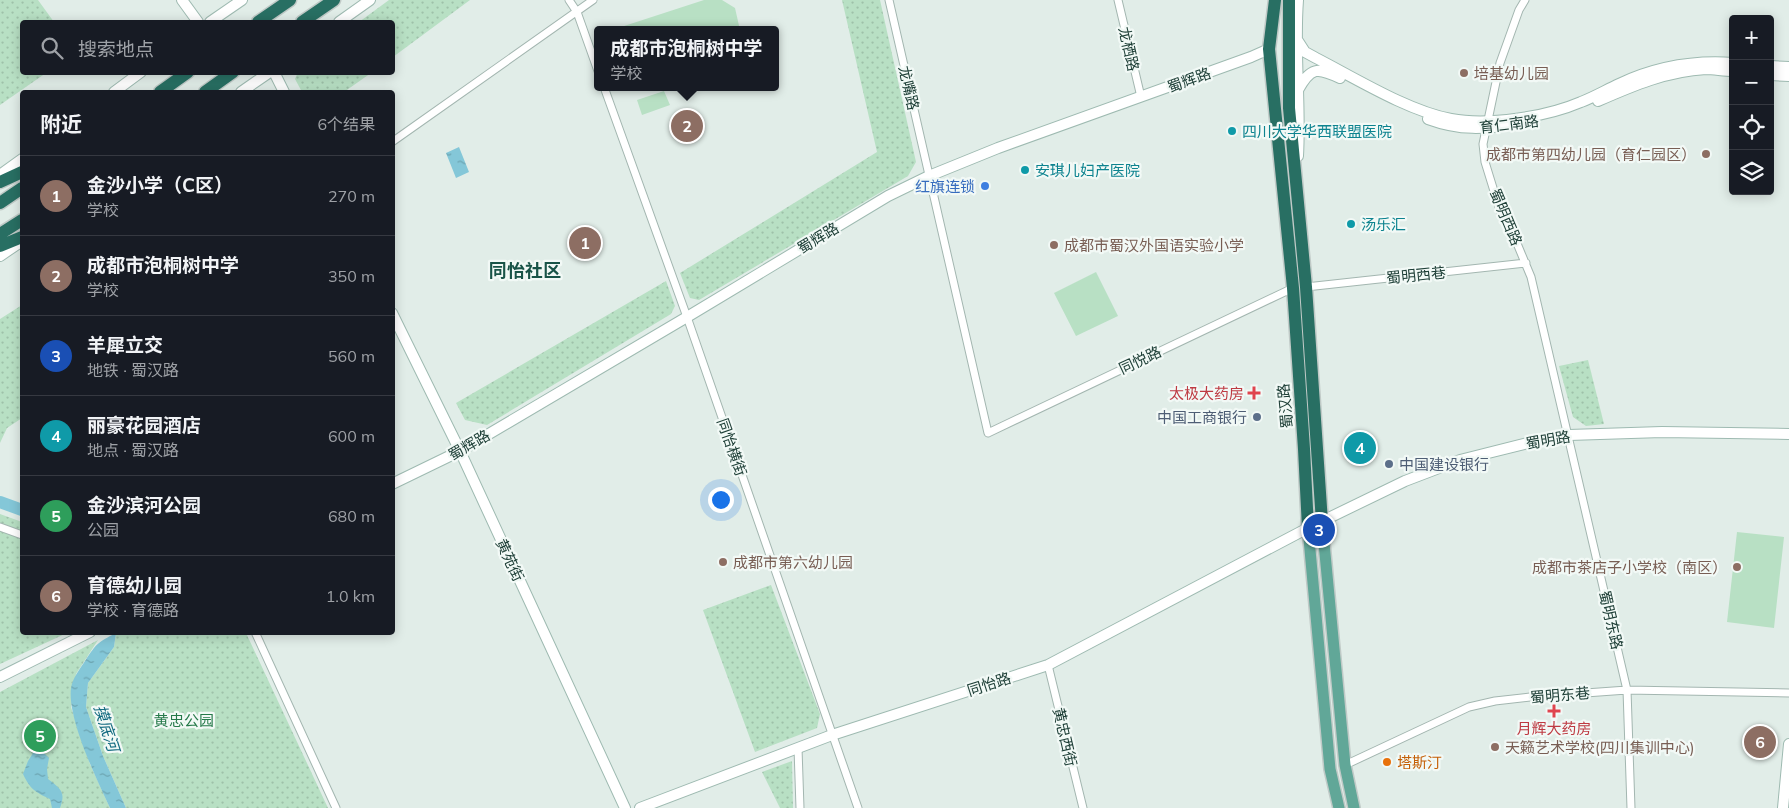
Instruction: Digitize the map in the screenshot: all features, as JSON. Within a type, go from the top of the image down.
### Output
[{"type":"highway","points":[[261,20],[290,0]]},
{"type":"highway","points":[[305,20],[334,0]]},
{"type":"highway","name":"蜀汉路","points":[[1275,0],[1269,49],[1293,288],[1308,528]]},
{"type":"highway","name":"蜀汉路","points":[[1289,0],[1289,108],[1306,287],[1322,522]]},
{"type":"highway","points":[[163,90],[184,75]]},
{"type":"highway","points":[[208,90],[229,75]]},
{"type":"highway","points":[[0,182],[20,173]]},
{"type":"highway","points":[[0,203],[20,189]]},
{"type":"highway","points":[[0,234],[20,221]]},
{"type":"highway","points":[[0,246],[20,238]]},
{"type":"main road","name":"蜀汉路","points":[[1322,522],[1344,765],[1354,808]]},
{"type":"main road","name":"蜀汉路","points":[[1308,528],[1330,769],[1338,808]]},
{"type":"street","points":[[182,0],[197,20]]},
{"type":"street","points":[[213,20],[242,0]]},
{"type":"street","points":[[342,20],[370,0]]},
{"type":"street","points":[[569,0],[577,12],[594,60]]},
{"type":"street","points":[[395,140],[593,0]]},
{"type":"street","name":"龙嘴路","points":[[889,0],[988,433]]},
{"type":"street","name":"龙栖路","points":[[1118,0],[1141,97]]},
{"type":"street","points":[[1268,0],[1271,35]]},
{"type":"street","points":[[1296,184],[1300,126],[1296,38],[1298,0]]},
{"type":"street","name":"蜀明西路","points":[[1525,0],[1500,63],[1483,144],[1485,162],[1502,217],[1531,277],[1569,435]]},
{"type":"street","points":[[1296,38],[1305,52],[1395,99],[1449,119],[1487,125],[1548,112],[1581,102],[1646,72],[1679,64],[1712,61],[1729,63]]},
{"type":"street","name":"蜀辉路","points":[[395,483],[460,452],[888,196],[929,176],[998,148],[1269,49]]},
{"type":"street","points":[[1774,66],[1789,67]]},
{"type":"street","name":"育仁南路","points":[[1298,90],[1309,73],[1313,70],[1320,70],[1398,107],[1446,126],[1487,125],[1538,121],[1581,108],[1634,86],[1669,75],[1706,69],[1729,71]]},
{"type":"street","points":[[117,90],[137,75]]},
{"type":"street","points":[[244,90],[266,75]]},
{"type":"street","points":[[276,75],[283,90]]},
{"type":"street","points":[[1774,75],[1789,76]]},
{"type":"street","name":"同怡横街","points":[[605,91],[687,317],[858,808]]},
{"type":"street","points":[[0,175],[20,160]]},
{"type":"street","points":[[0,256],[20,242]]},
{"type":"street","name":"蜀明西巷","points":[[1306,287],[1526,264]]},
{"type":"street","name":"同悦路","points":[[988,433],[1293,288]]},
{"type":"street","name":"黄苑街","points":[[395,319],[460,452],[625,808]]},
{"type":"street","name":"蜀明路","points":[[1322,522],[1405,481],[1460,460],[1548,438],[1569,435],[1662,432],[1789,434]]},
{"type":"street","name":"蜀明东路","points":[[1569,435],[1627,690],[1631,808]]},
{"type":"street","name":"同怡路","points":[[640,808],[832,735],[1048,665],[1322,522]]},
{"type":"street","points":[[0,528],[20,534]]},
{"type":"street","points":[[0,677],[85,635]]},
{"type":"street","points":[[256,635],[336,808]]},
{"type":"street","name":"黄忠西街","points":[[1048,665],[1082,808]]},
{"type":"street","name":"蜀明东巷","points":[[1344,765],[1469,707],[1495,701],[1627,690],[1789,692]]},
{"type":"street","points":[[1783,808],[1789,744]]},
{"type":"street","points":[[798,748],[800,808]]},
{"type":"green space","points":[[0,0],[38,0],[53,20],[20,20],[20,75],[43,75],[0,105]]},
{"type":"green space","points":[[389,0],[470,0],[395,56],[395,20],[362,20]]},
{"type":"green space","points":[[704,0],[722,0],[735,8],[739,26],[624,26]]},
{"type":"green space","points":[[842,0],[880,0],[916,162],[908,176],[699,300],[690,298],[680,273],[877,152]]},
{"type":"green space","points":[[297,75],[368,75],[347,90],[301,90],[295,79]]},
{"type":"green space","points":[[664,91],[670,105],[642,115],[637,100]]},
{"type":"green space","points":[[1096,272],[1118,316],[1076,336],[1054,293]]},
{"type":"green space","points":[[666,281],[675,306],[671,314],[487,425],[465,420],[456,403]]},
{"type":"green space","points":[[20,306],[20,419],[7,428],[0,443],[0,319]]},
{"type":"green space","points":[[1588,360],[1604,424],[1586,426],[1573,417],[1559,366]]},
{"type":"green space","points":[[0,514],[20,521],[20,635],[63,635],[0,664]]},
{"type":"green space","points":[[1737,532],[1784,537],[1774,628],[1727,622]]},
{"type":"green space","points":[[771,585],[820,714],[817,728],[755,752],[703,610]]},
{"type":"green space","name":"黄忠公园","points":[[116,635],[247,635],[328,808],[126,808],[103,756],[86,707],[88,683],[114,647]]},
{"type":"green space","points":[[98,640],[76,674],[71,707],[90,764],[110,808],[0,808],[0,692]]},
{"type":"green space","points":[[792,761],[793,808],[780,808],[762,772]]},
{"type":"water","points":[[459,147],[469,172],[456,178],[446,153]]},
{"type":"water","points":[[116,635],[114,647],[88,683],[86,707],[103,756],[126,808],[110,808],[84,749],[71,701],[71,688],[75,677],[92,650],[105,639]]},
{"type":"water","points":[[35,750],[41,750],[49,758],[48,779],[61,791],[60,808],[52,808],[50,799],[34,790],[23,774]]},
{"type":"waterway","name":"摸底河","points":[[0,502],[20,509]]},
{"type":"place","name":"培基幼儿园","points":[[1464,73]]},
{"type":"place","name":"成都市泡桐树中学","points":[[687,126]]},
{"type":"place","name":"四川大学华西联盟医院","points":[[1232,131]]},
{"type":"place","name":"成都市第四幼儿园（育仁园区）","points":[[1706,154]]},
{"type":"place","name":"安琪儿妇产医院","points":[[1025,170]]},
{"type":"place","name":"红旗连锁","points":[[985,186]]},
{"type":"place","name":"汤乐汇","points":[[1351,224]]},
{"type":"place","name":"金沙小学（C区）","points":[[585,243]]},
{"type":"place","name":"成都市蜀汉外国语实验小学","points":[[1054,245]]},
{"type":"place","name":"太极大药房","points":[[1254,393]]},
{"type":"place","name":"中国工商银行","points":[[1257,417]]},
{"type":"place","name":"丽豪花园酒店","points":[[1360,448]]},
{"type":"place","name":"中国建设银行","points":[[1389,464]]},
{"type":"place","name":"羊犀立交","points":[[1319,530]]},
{"type":"place","name":"成都市第六幼儿园","points":[[723,562]]},
{"type":"place","name":"成都市茶店子小学校（南区）","points":[[1737,567]]},
{"type":"place","name":"月辉大药房","points":[[1554,711]]},
{"type":"place","name":"金沙滨河公园","points":[[40,736]]},
{"type":"place","name":"育德幼儿园","points":[[1760,742]]},
{"type":"place","name":"天籁艺术学校(四川集训中心)","points":[[1495,747]]},
{"type":"place","name":"塔斯汀","points":[[1387,762]]},
{"type":"district","name":"同怡社区","points":[[525,270]]}]
